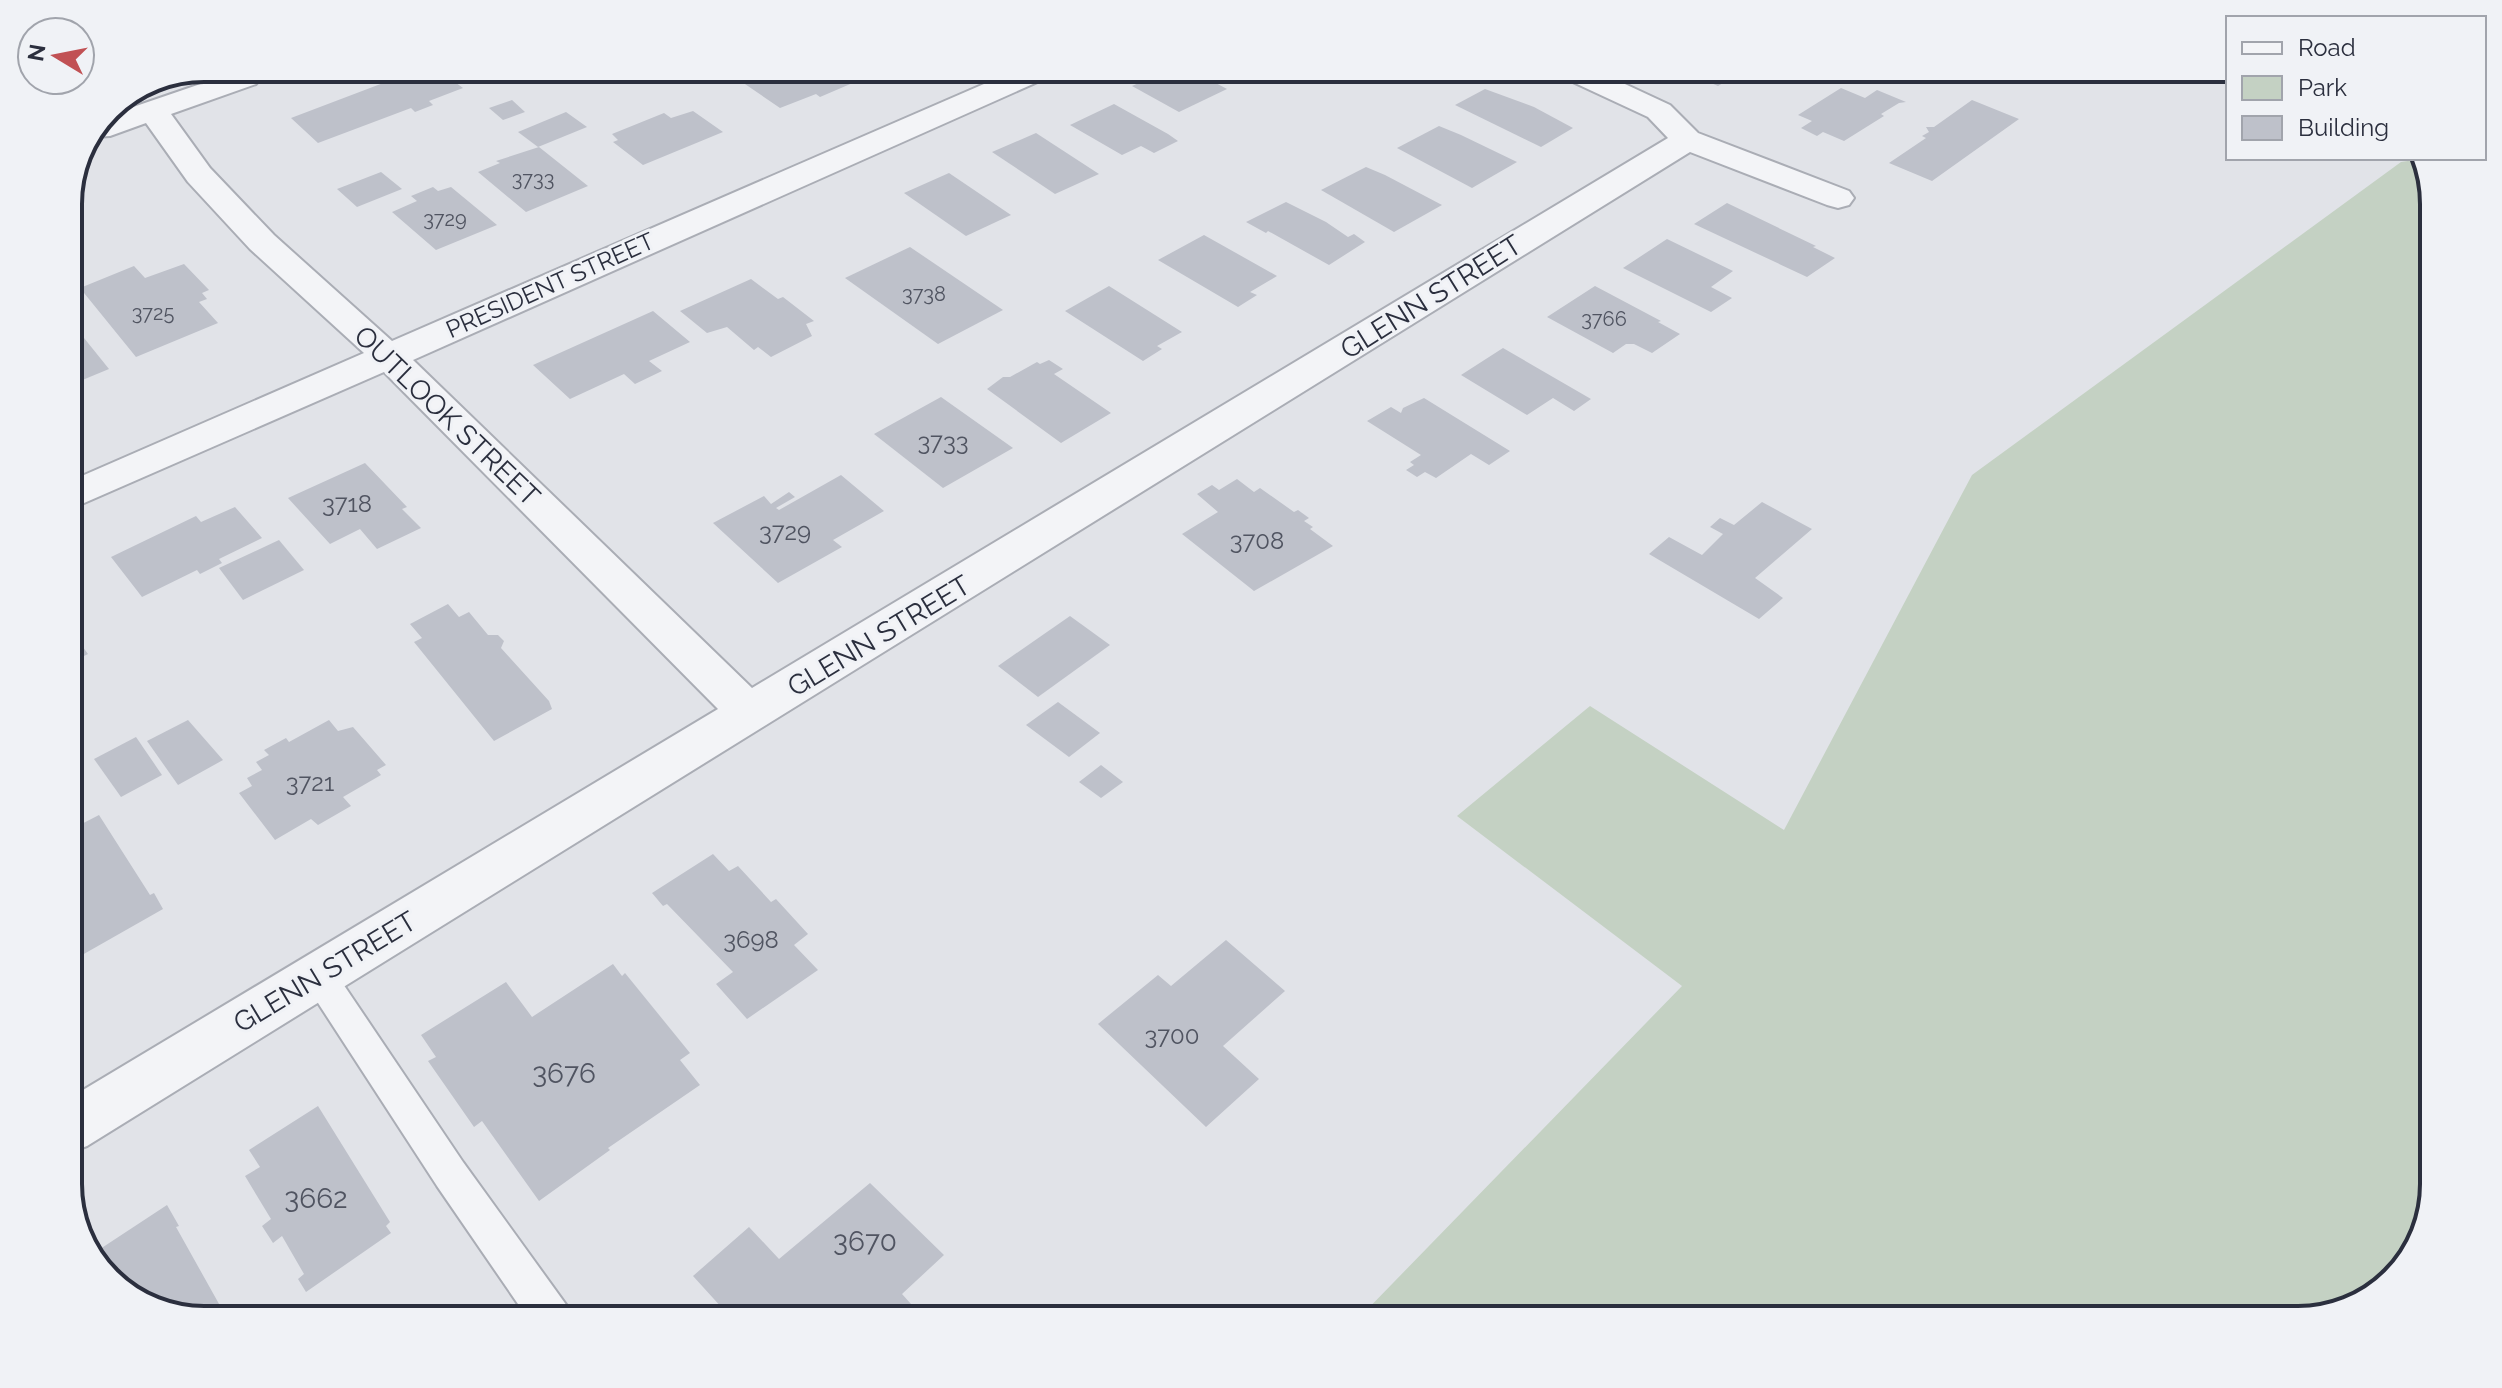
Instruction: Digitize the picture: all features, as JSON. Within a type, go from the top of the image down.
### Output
[{"type":"street","points":[[113,124],[234,82]]},
{"type":"street","name":"PRESIDENT STREET","points":[[82,491],[1014,82]]},
{"type":"street","points":[[1596,82],[1659,111],[1687,140],[1838,198]]},
{"type":"street","name":"OUTLOOK STREET","points":[[152,110],[199,175],[262,242],[388,356],[751,714]]},
{"type":"street","name":"GLENN STREET","points":[[82,1120],[1687,140]]},
{"type":"lane","points":[[319,976],[450,1174],[543,1306]]},
{"type":"green space","points":[[2412,160],[2420,196],[2420,1184],[2414,1223],[2390,1264],[2372,1281],[2344,1297],[2298,1306],[1371,1306],[1682,986],[1457,816],[1590,706],[1784,830],[1972,475],[2401,162]]},
{"type":"building","points":[[386,82],[455,82],[463,88],[429,101],[433,105],[415,112],[411,108],[318,143],[291,118]]},
{"type":"building","points":[[742,82],[855,82],[820,97],[816,94],[780,108]]},
{"type":"building","points":[[1141,82],[1214,82],[1227,89],[1179,112],[1132,86]]},
{"type":"building","points":[[1841,88],[1865,98],[1877,90],[1906,102],[1881,114],[1884,116],[1844,141],[1823,132],[1817,136],[1801,128],[1812,121],[1798,115]]},
{"type":"building","points":[[1485,89],[1534,107],[1573,128],[1541,147],[1455,105]]},
{"type":"building","points":[[512,100],[525,112],[503,120],[489,108]]},
{"type":"building","points":[[1972,100],[2019,119],[1932,181],[1889,163],[1926,138],[1922,136],[1929,132],[1926,127],[1934,127]]},
{"type":"building","points":[[1114,104],[1178,141],[1154,153],[1141,146],[1122,155],[1070,125]]},
{"type":"building","points":[[693,111],[723,132],[643,165],[613,142],[618,140],[612,134],[664,113],[671,118]]},
{"type":"building","points":[[566,112],[587,127],[538,147],[518,132]]},
{"type":"building","points":[[1439,126],[1517,162],[1472,188],[1397,148]]},
{"type":"building","points":[[1036,133],[1099,174],[1055,194],[992,152]]},
{"type":"building","points":[[539,147],[588,186],[526,212],[478,172],[500,163],[496,161]]},
{"type":"building","points":[[1366,167],[1442,205],[1394,232],[1321,190]]},
{"type":"building","points":[[381,172],[402,189],[357,207],[337,189]]},
{"type":"building","points":[[949,173],[1011,215],[966,236],[904,193]]},
{"type":"building","points":[[433,187],[438,191],[451,187],[497,225],[436,250],[392,212],[417,201],[411,196]]},
{"type":"building","points":[[1286,202],[1348,237],[1354,234],[1365,242],[1329,265],[1246,222]]},
{"type":"building","points":[[1727,203],[1835,258],[1807,277],[1694,224]]},
{"type":"building","points":[[1204,235],[1277,276],[1250,292],[1257,295],[1238,307],[1158,260]]},
{"type":"building","points":[[1667,239],[1733,271],[1711,287],[1732,298],[1711,312],[1623,268]]},
{"type":"building","points":[[910,247],[1003,310],[938,344],[845,278]]},
{"type":"building","points":[[184,264],[209,290],[202,293],[207,299],[199,302],[218,323],[136,357],[82,287],[134,266],[145,278]]},
{"type":"building","points":[[751,279],[778,299],[783,297],[814,321],[806,324],[812,336],[771,357],[758,347],[754,350],[727,327],[707,333],[680,311]]},
{"type":"building","points":[[1109,286],[1182,332],[1157,346],[1162,349],[1143,361],[1065,311]]},
{"type":"building","points":[[1595,286],[1680,334],[1652,353],[1634,344],[1626,344],[1613,353],[1547,317]]},
{"type":"building","points":[[653,311],[690,342],[649,361],[662,371],[635,384],[624,374],[570,399],[533,365]]},
{"type":"building","points":[[82,339],[109,369],[82,380]]},
{"type":"building","points":[[1503,348],[1591,399],[1574,411],[1553,398],[1527,415],[1461,375]]},
{"type":"building","points":[[1049,360],[1063,369],[1054,374],[1111,413],[1061,443],[987,389],[1003,377],[1010,377],[1037,362],[1040,364]]},
{"type":"building","points":[[941,397],[1013,448],[943,488],[874,434]]},
{"type":"building","points":[[1424,398],[1510,451],[1489,465],[1471,454],[1436,478],[1425,472],[1417,477],[1406,470],[1414,465],[1410,462],[1421,455],[1367,421],[1391,407],[1401,413],[1403,408]]},
{"type":"building","points":[[365,463],[407,507],[402,509],[421,528],[377,549],[360,529],[330,544],[288,498]]},
{"type":"building","points":[[841,475],[884,511],[833,540],[842,547],[778,583],[713,523],[764,496],[771,504],[789,492],[795,497],[776,508],[779,510]]},
{"type":"building","points":[[1237,479],[1254,492],[1260,488],[1294,512],[1298,510],[1309,518],[1304,521],[1313,527],[1310,529],[1333,546],[1254,591],[1182,534],[1218,512],[1197,494],[1212,485],[1219,490]]},
{"type":"building","points":[[1762,502],[1812,529],[1755,578],[1783,598],[1759,619],[1649,554],[1669,537],[1702,555],[1723,534],[1710,527],[1720,518],[1734,525]]},
{"type":"building","points":[[235,507],[262,538],[219,559],[222,563],[200,574],[197,570],[142,597],[111,557],[196,516],[201,522]]},
{"type":"building","points":[[279,540],[304,570],[243,600],[219,568]]},
{"type":"building","points":[[448,604],[459,617],[469,612],[488,635],[498,635],[504,641],[501,648],[549,701],[552,709],[494,741],[414,642],[422,638],[410,624]]},
{"type":"building","points":[[1070,616],[1110,645],[1038,697],[998,666]]},
{"type":"building","points":[[1058,702],[1100,733],[1069,757],[1026,725]]},
{"type":"building","points":[[188,720],[223,760],[178,785],[147,741]]},
{"type":"building","points":[[329,720],[338,731],[353,727],[386,765],[377,770],[381,775],[343,797],[351,806],[318,825],[311,819],[275,840],[239,793],[252,786],[247,778],[262,770],[256,762],[269,755],[264,750],[286,738],[289,742]]},
{"type":"building","points":[[136,737],[162,775],[121,797],[94,759]]},
{"type":"building","points":[[1101,765],[1123,782],[1101,798],[1079,782]]},
{"type":"building","points":[[99,815],[150,895],[154,893],[163,909],[82,955],[82,824]]},
{"type":"building","points":[[713,854],[729,871],[738,866],[771,902],[776,899],[808,934],[794,945],[818,970],[747,1019],[716,984],[733,972],[667,904],[663,906],[652,893]]},
{"type":"building","points":[[1226,940],[1285,991],[1223,1046],[1259,1079],[1206,1127],[1098,1024],[1158,975],[1171,986]]},
{"type":"building","points":[[613,964],[622,976],[625,973],[690,1053],[680,1060],[700,1085],[608,1148],[610,1150],[539,1201],[482,1121],[474,1127],[428,1061],[436,1057],[421,1035],[506,982],[532,1017]]},
{"type":"building","points":[[318,1106],[390,1222],[386,1226],[391,1233],[306,1292],[298,1279],[304,1274],[282,1236],[273,1243],[262,1226],[271,1219],[245,1176],[260,1167],[249,1150]]},
{"type":"building","points":[[870,1183],[944,1255],[902,1294],[911,1304],[909,1306],[720,1306],[693,1276],[749,1227],[779,1259]]},
{"type":"building","points":[[167,1205],[220,1306],[188,1305],[150,1293],[124,1276],[101,1248]]}]
